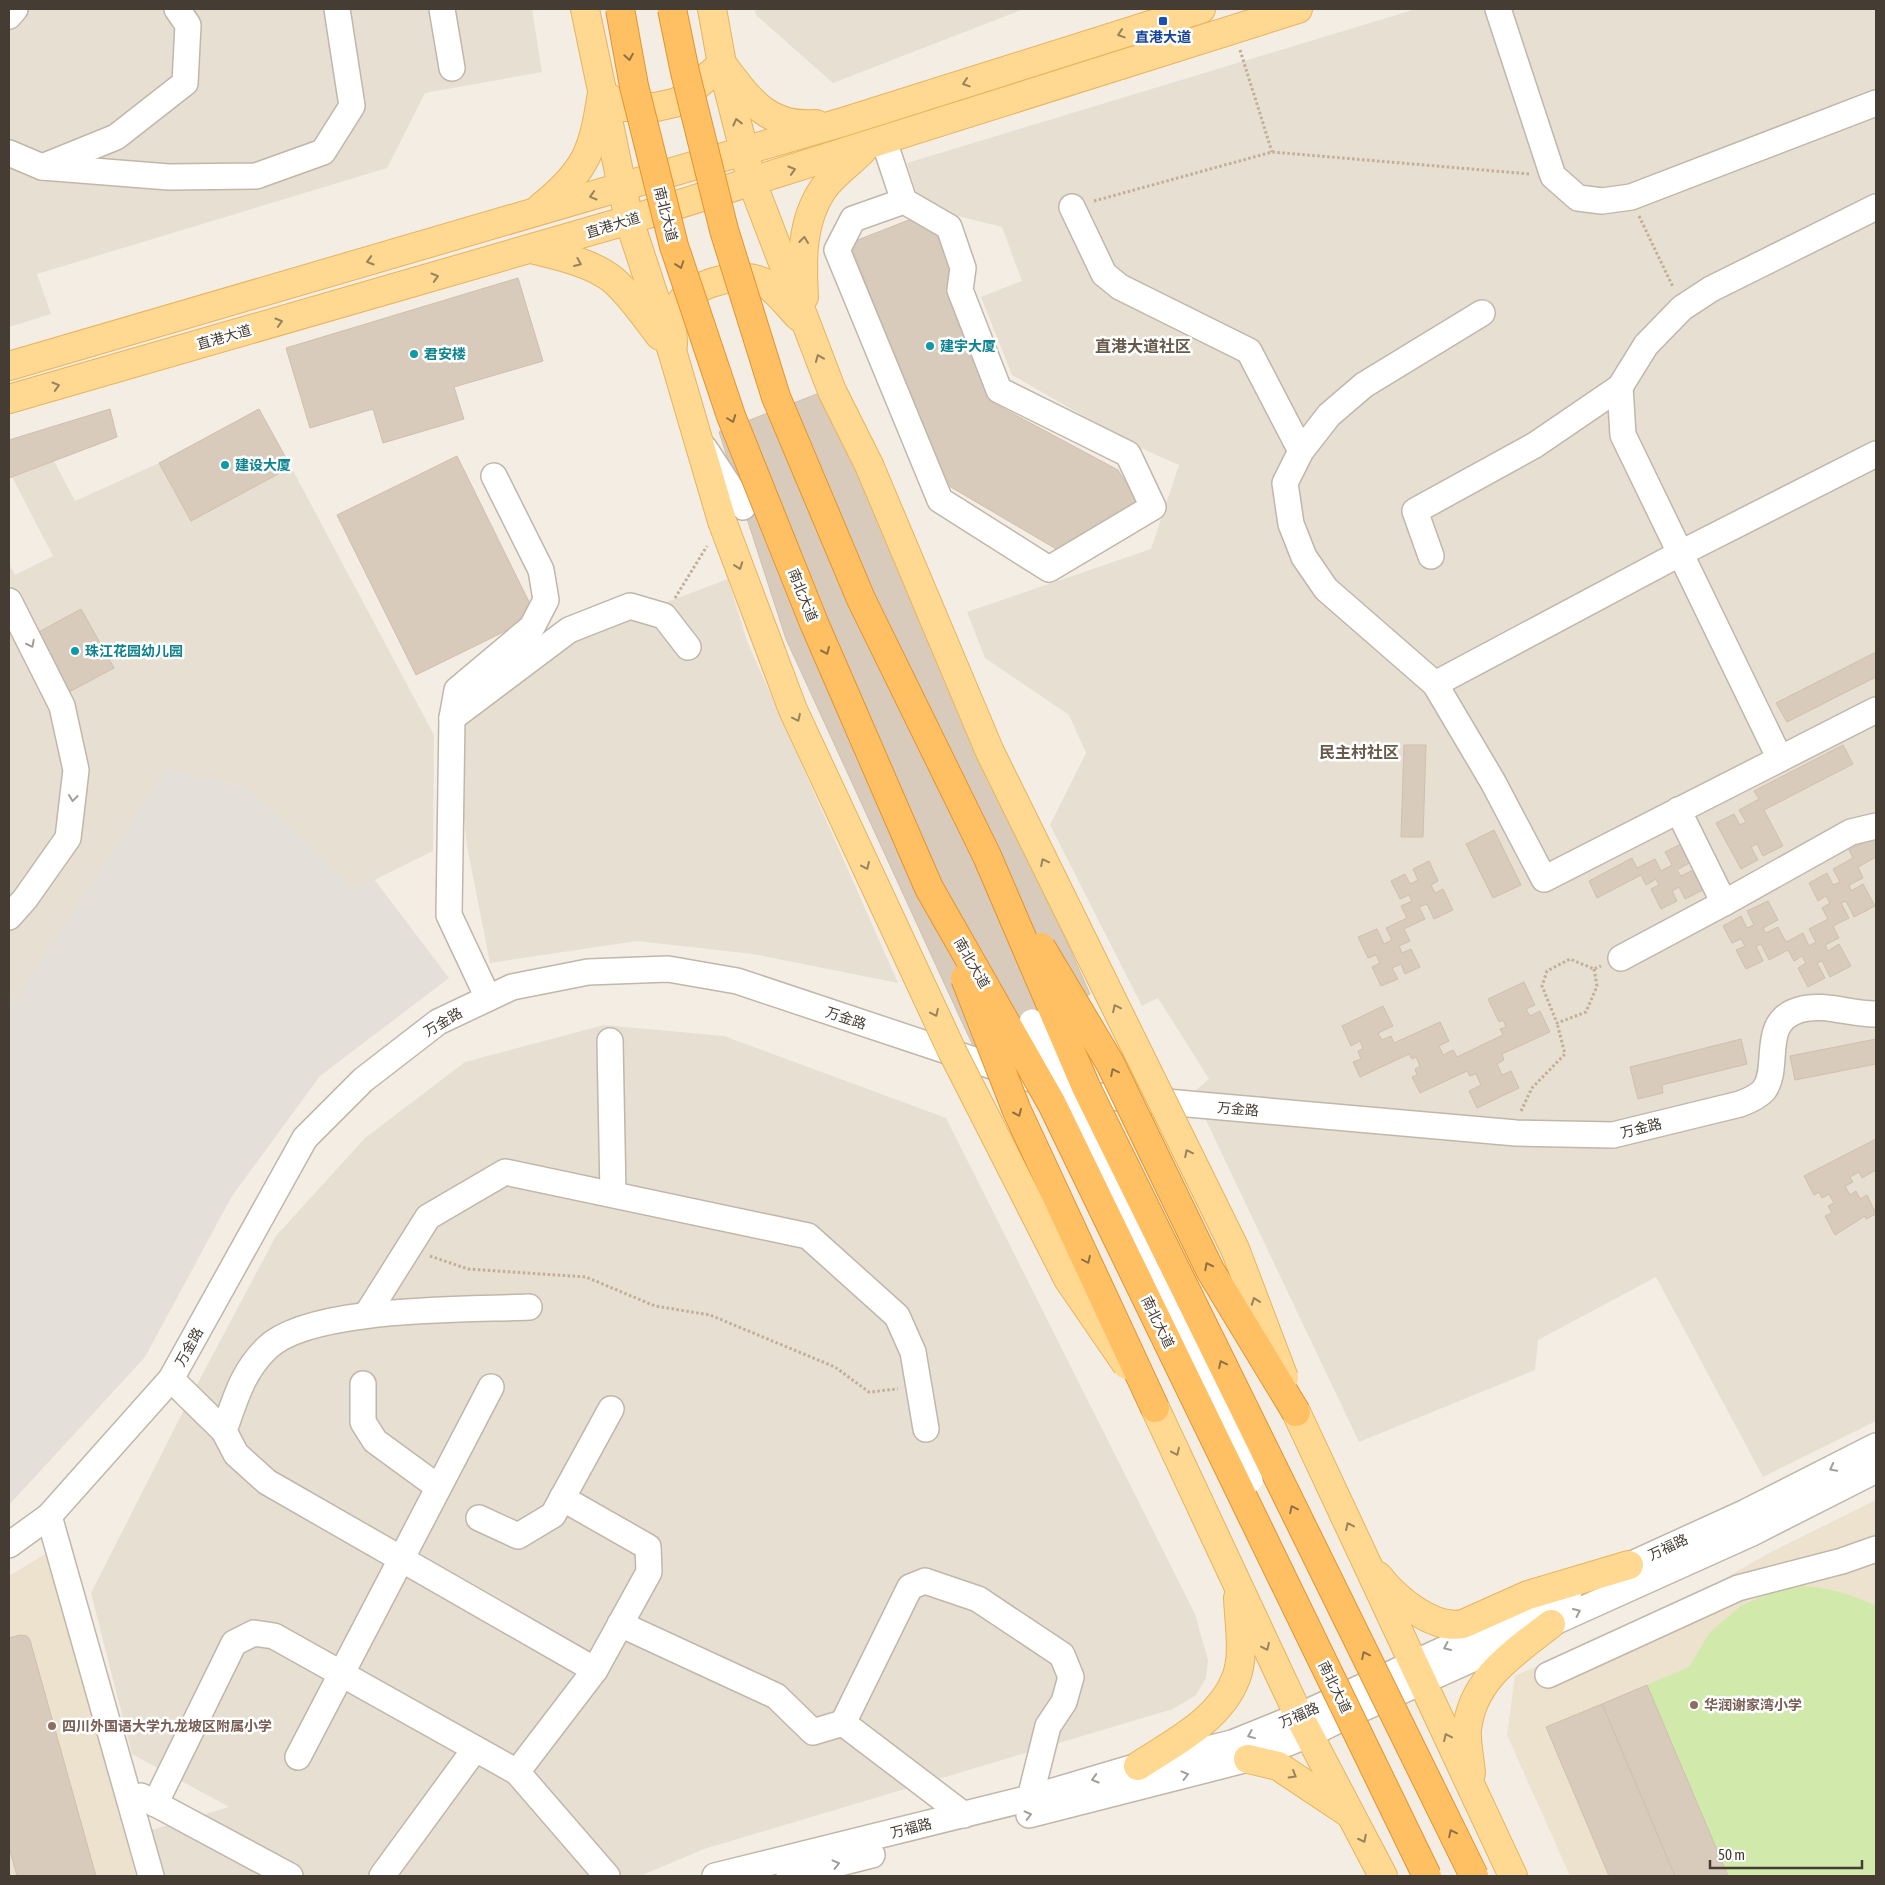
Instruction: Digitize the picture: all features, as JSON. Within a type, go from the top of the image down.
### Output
[{"type":"highway","name":"南北大道","points":[[620,9],[634,86],[674,246],[731,416],[814,623],[929,888],[1052,1104],[1426,1876]]},
{"type":"highway","points":[[672,9],[685,72],[724,230],[776,397],[861,599],[987,856],[1086,1088],[1474,1876]]},
{"type":"highway","points":[[987,856],[1110,1063],[1210,1270],[1296,1412]]},
{"type":"highway","points":[[929,888],[1017,1111],[1155,1408]]},
{"type":"main road","points":[[585,9],[629,220],[673,354],[695,434],[733,514],[793,710],[954,1053],[1068,1279],[1155,1408],[1304,1725],[1383,1876]]},
{"type":"main road","points":[[712,9],[722,64],[752,182],[805,324],[863,469],[990,752],[1236,1249],[1296,1412],[1416,1673],[1513,1876]]},
{"type":"main road","points":[[9,366],[843,122],[1201,9]]},
{"type":"main road","name":"直港大道","points":[[9,399],[629,220],[875,144],[1298,9]]},
{"type":"main road","points":[[602,93],[622,108],[656,107],[678,102],[722,64]]},
{"type":"main road","points":[[722,64],[750,100],[772,118],[799,126],[843,122]]},
{"type":"main road","points":[[530,215],[567,186],[584,162],[595,136],[602,93]]},
{"type":"main road","points":[[805,324],[802,263],[806,223],[824,188],[875,144]]},
{"type":"main road","points":[[531,249],[575,261],[611,279],[638,307],[673,354]]},
{"type":"main road","points":[[673,354],[674,315],[684,297],[705,284],[727,279],[750,279],[764,283],[805,324]]},
{"type":"main road","points":[[1364,1558],[1397,1597],[1440,1623],[1452,1626],[1463,1624],[1528,1595],[1629,1565]]},
{"type":"main road","points":[[1138,1766],[1198,1727],[1228,1692],[1236,1678],[1240,1656],[1238,1587]]},
{"type":"main road","points":[[1474,1797],[1467,1731],[1477,1694],[1497,1667],[1551,1624]]},
{"type":"main road","points":[[1248,1759],[1278,1766],[1351,1815]]},
{"type":"street","points":[[9,16],[14,9]]},
{"type":"street","points":[[42,167],[116,137],[185,83],[188,25],[177,9]]},
{"type":"street","points":[[9,153],[42,167],[169,177],[256,176],[323,152],[352,106],[337,9]]},
{"type":"street","points":[[442,9],[452,68]]},
{"type":"street","points":[[1498,9],[1553,176],[1578,198],[1602,201],[1631,197],[1876,103]]},
{"type":"street","points":[[875,144],[904,201],[949,227],[963,268],[960,290],[999,390],[1128,454],[1153,507],[1049,568],[940,500],[837,250],[853,219],[904,201]]},
{"type":"street","points":[[1072,207],[1104,274],[1120,287],[1249,351],[1301,451]]},
{"type":"street","points":[[1431,556],[1415,511],[1535,444],[1620,387],[1646,345],[1682,308],[1711,289],[1876,207]]},
{"type":"street","points":[[1482,313],[1364,385],[1329,415],[1301,451],[1285,483],[1291,524],[1304,557],[1326,588],[1435,684],[1493,782],[1544,879],[1876,710]]},
{"type":"street","points":[[1620,387],[1623,435],[1679,554],[1711,613],[1780,759]]},
{"type":"street","points":[[1435,684],[1679,554],[1876,454]]},
{"type":"street","points":[[488,998],[449,915],[452,718],[457,690],[532,626],[546,600],[541,570],[494,476]]},
{"type":"street","points":[[9,601],[62,706],[76,770],[68,838],[25,899],[9,917]]},
{"type":"street","points":[[452,718],[569,630],[630,606],[664,616],[688,647]]},
{"type":"street","points":[[1678,810],[1724,903]]},
{"type":"street","points":[[1621,958],[1851,832],[1876,826]]},
{"type":"street","name":"万金路","points":[[9,1546],[49,1516],[171,1379],[305,1138],[363,1080],[438,1022],[512,986],[588,972],[668,969],[737,981],[1076,1094],[1516,1133],[1613,1135],[1740,1104],[1753,1099],[1764,1090],[1769,1076],[1773,1035],[1786,1017],[1799,1010],[1818,1008],[1876,1014]]},
{"type":"street","points":[[1076,1094],[1036,1019],[1351,1693]]},
{"type":"street","points":[[610,1040],[613,1194]]},
{"type":"street","points":[[368,1314],[428,1217],[505,1172],[613,1194],[808,1236],[897,1316],[913,1352],[926,1429]]},
{"type":"street","points":[[224,1431],[244,1376],[268,1347],[295,1331],[368,1314],[529,1307]]},
{"type":"street","points":[[171,1379],[224,1431],[236,1454],[267,1482],[595,1670]]},
{"type":"street","points":[[363,1384],[363,1422],[375,1441],[438,1488]]},
{"type":"street","points":[[298,1757],[491,1386]]},
{"type":"street","points":[[479,1518],[518,1536],[554,1515],[611,1409]]},
{"type":"street","name":"万福路","points":[[1416,1673],[1629,1565],[1746,1512],[1876,1446]]},
{"type":"street","name":"万福路","points":[[789,1876],[1248,1759],[1304,1725],[1351,1693],[1416,1673],[1551,1624],[1752,1534],[1876,1470]]},
{"type":"street","points":[[517,1772],[595,1670],[649,1572],[648,1547],[562,1498]]},
{"type":"street","points":[[49,1516],[152,1876]]},
{"type":"street","points":[[1548,1675],[1738,1588],[1842,1561],[1876,1549]]},
{"type":"street","points":[[620,1624],[776,1696],[813,1732],[843,1723],[910,1587],[925,1581],[978,1599],[1062,1655],[1071,1677],[1064,1702],[1048,1726],[1030,1798]]},
{"type":"street","points":[[155,1804],[234,1643],[254,1633],[274,1636],[517,1772],[607,1876]]},
{"type":"street","points":[[843,1723],[964,1815]]},
{"type":"street","name":"万福路","points":[[714,1876],[964,1815],[1030,1798],[1138,1766],[1304,1725]]},
{"type":"street","points":[[382,1876],[475,1749]]},
{"type":"street","points":[[128,1788],[290,1876]]},
{"type":"path","points":[[1234,30],[1272,152]]},
{"type":"path","points":[[1072,207],[1272,152],[1553,176]]},
{"type":"path","points":[[1631,197],[1682,308]]},
{"type":"path","points":[[664,616],[733,514]]},
{"type":"path","points":[[1516,1133],[1523,1106],[1532,1088],[1564,1054],[1557,1023],[1542,986],[1547,971],[1570,959],[1594,969],[1597,986],[1586,1012],[1557,1023]]},
{"type":"path","points":[[410,1248],[468,1269],[586,1277],[656,1306],[710,1315],[835,1367],[869,1392],[919,1386]]},
{"type":"shaded area","points":[[9,9],[532,9],[542,72],[425,93],[387,168],[37,274],[51,314],[9,327]]},
{"type":"shaded area","points":[[755,9],[1024,9],[833,83],[756,15]]},
{"type":"shaded area","points":[[1416,9],[1876,9],[1876,1421],[1763,1477],[1656,1277],[1538,1340],[1535,1370],[1359,1442],[1193,1093],[1209,1079],[1158,998],[1142,1006],[1050,825],[1086,753],[1069,715],[985,658],[967,612],[1151,549],[1179,465],[1134,445],[1012,375],[981,297],[1022,281],[1002,227],[921,207],[907,163]]},
{"type":"shaded area","points":[[54,461],[75,501],[159,463],[191,521],[291,467],[434,735],[433,851],[354,890],[248,788],[166,769],[9,1009],[9,564],[15,575],[53,556],[12,477]]},
{"type":"shaded area","points":[[728,579],[747,641],[898,983],[753,954],[637,941],[490,963],[467,846],[454,724],[574,637]]},
{"type":"shaded area","points":[[166,769],[248,788],[354,889],[374,879],[449,978],[320,1076],[232,1196],[145,1357],[9,1505],[9,1009]]},
{"type":"shaded area","points":[[604,1025],[724,1036],[946,1118],[1195,1614],[1208,1660],[1206,1678],[1196,1695],[1173,1709],[704,1849],[640,1876],[162,1876],[148,1831],[229,1807],[132,1754],[91,1593],[193,1392],[276,1236],[365,1138],[465,1062]]},
{"type":"shaded area","name":"华润谢家湾小学","points":[[1876,1500],[1876,1876],[1570,1876],[1507,1735],[1515,1676],[1692,1597],[1771,1552]]},
{"type":"shaded area","name":"四川外国语大学九龙坡区附属小学","points":[[47,1553],[136,1876],[9,1876],[9,1576]]},
{"type":"green space","points":[[1803,1586],[1841,1592],[1876,1606],[1876,1876],[1728,1876],[1647,1685],[1689,1667],[1710,1632],[1742,1605],[1781,1589]]},
{"type":"building","name":"建宇大厦","points":[[919,216],[942,232],[954,266],[948,290],[993,403],[1118,470],[1140,505],[1063,553],[944,483],[850,243]]},
{"type":"building","name":"君安楼","points":[[518,278],[543,361],[454,387],[464,419],[383,443],[373,409],[310,428],[286,348]]},
{"type":"building","points":[[822,392],[1090,994],[974,1048],[786,639],[719,432]]},
{"type":"building","points":[[110,409],[117,437],[9,478],[9,440]]},
{"type":"building","name":"建设大厦","points":[[259,409],[291,467],[191,521],[159,463]]},
{"type":"building","points":[[457,456],[536,616],[416,675],[337,515]]},
{"type":"building","name":"珠江花园幼儿园","points":[[81,609],[114,668],[69,692],[37,633]]},
{"type":"building","points":[[1876,652],[1876,677],[1787,722],[1776,703]]},
{"type":"building","points":[[1404,745],[1426,745],[1423,837],[1401,837]]},
{"type":"building","points":[[1843,745],[1853,764],[1764,810],[1783,846],[1763,856],[1757,844],[1751,847],[1758,860],[1741,869],[1716,823],[1734,814],[1740,825],[1746,822],[1739,810],[1759,799],[1754,791]]},
{"type":"building","points":[[1494,830],[1521,885],[1493,898],[1466,844]]},
{"type":"building","points":[[1876,836],[1876,857],[1858,867],[1863,878],[1849,885],[1851,891],[1863,884],[1875,906],[1854,917],[1846,901],[1841,903],[1849,918],[1833,926],[1839,938],[1825,945],[1828,951],[1839,944],[1851,966],[1830,977],[1822,961],[1817,963],[1825,978],[1808,987],[1798,968],[1806,963],[1802,956],[1794,961],[1788,950],[1769,960],[1761,944],[1756,946],[1763,961],[1746,969],[1736,950],[1745,946],[1741,939],[1732,943],[1723,926],[1741,916],[1747,928],[1754,925],[1747,911],[1768,901],[1778,920],[1763,928],[1766,933],[1778,927],[1786,942],[1803,933],[1809,946],[1816,942],[1809,929],[1828,919],[1822,908],[1830,903],[1826,896],[1818,901],[1809,883],[1827,873],[1833,885],[1840,882],[1833,869],[1853,858],[1849,850]]},
{"type":"building","points":[[1681,844],[1691,862],[1677,870],[1681,876],[1693,870],[1703,890],[1685,899],[1679,887],[1672,891],[1677,901],[1661,909],[1651,889],[1659,885],[1656,879],[1646,885],[1641,875],[1597,898],[1589,881],[1632,858],[1637,868],[1655,859],[1661,871],[1672,865],[1665,852]]},
{"type":"building","points":[[1429,861],[1438,881],[1431,885],[1435,893],[1443,889],[1453,910],[1434,919],[1427,904],[1419,907],[1425,919],[1404,929],[1410,941],[1399,946],[1402,953],[1411,949],[1420,967],[1405,974],[1401,964],[1392,968],[1398,979],[1381,986],[1372,967],[1380,963],[1376,955],[1368,958],[1358,937],[1377,929],[1384,944],[1392,940],[1386,928],[1407,918],[1401,906],[1412,901],[1409,895],[1400,899],[1391,881],[1405,874],[1410,884],[1418,880],[1413,869]]},
{"type":"building","points":[[1524,982],[1535,1005],[1526,1009],[1530,1016],[1540,1011],[1550,1032],[1502,1054],[1504,1060],[1497,1064],[1502,1075],[1511,1071],[1519,1088],[1477,1108],[1469,1091],[1481,1085],[1476,1074],[1470,1076],[1467,1071],[1420,1093],[1412,1077],[1417,1075],[1415,1069],[1420,1066],[1416,1057],[1412,1059],[1409,1054],[1360,1077],[1353,1062],[1361,1059],[1358,1051],[1363,1049],[1360,1041],[1351,1046],[1342,1026],[1383,1006],[1393,1026],[1378,1033],[1382,1040],[1391,1036],[1394,1043],[1440,1022],[1449,1041],[1439,1046],[1443,1055],[1453,1050],[1457,1057],[1503,1035],[1500,1029],[1506,1027],[1503,1020],[1499,1022],[1488,999]]},
{"type":"building","points":[[1741,1039],[1747,1064],[1662,1085],[1663,1093],[1638,1099],[1630,1067]]},
{"type":"building","points":[[1876,1039],[1876,1064],[1795,1080],[1790,1056]]},
{"type":"building","points":[[1876,1139],[1876,1170],[1862,1178],[1859,1172],[1850,1177],[1853,1182],[1845,1186],[1850,1195],[1856,1191],[1860,1199],[1867,1195],[1876,1214],[1866,1219],[1865,1216],[1835,1235],[1825,1216],[1832,1213],[1828,1206],[1834,1203],[1829,1194],[1822,1198],[1819,1192],[1814,1195],[1804,1176]]},
{"type":"building","points":[[20,1635],[27,1636],[30,1640],[96,1876],[17,1876],[9,1847],[9,1638]]},
{"type":"building","points":[[1647,1685],[1728,1876],[1675,1876],[1602,1704]]},
{"type":"building","points":[[1602,1704],[1675,1876],[1609,1876],[1546,1727]]},
{"type":"place","name":"直港大道","points":[[1163,21]]},
{"type":"place","name":"建宇大厦","points":[[930,346]]},
{"type":"place","name":"君安楼","points":[[414,354]]},
{"type":"place","name":"建设大厦","points":[[225,465]]},
{"type":"place","name":"珠江花园幼儿园","points":[[75,651]]},
{"type":"place","name":"华润谢家湾小学","points":[[1694,1705]]},
{"type":"place","name":"四川外国语大学九龙坡区附属小学","points":[[52,1726]]},
{"type":"district","name":"直港大道社区","points":[[1143,346]]},
{"type":"district","name":"民主村社区","points":[[1359,752]]}]
